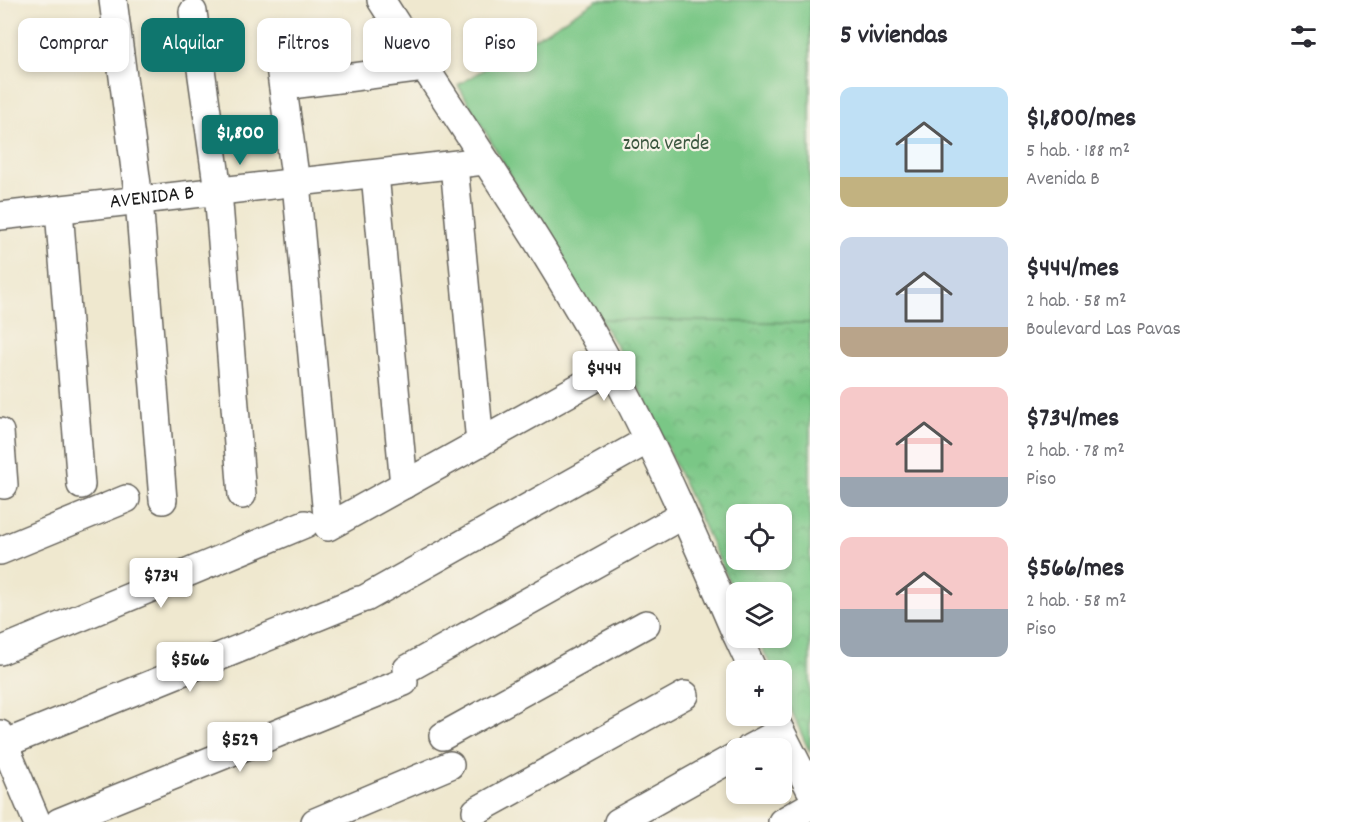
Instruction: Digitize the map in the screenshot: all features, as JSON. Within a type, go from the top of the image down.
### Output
[{"type":"street","points":[[113,0],[139,200],[163,500]]},
{"type":"street","points":[[381,0],[392,18]]},
{"type":"street","points":[[193,12],[218,191],[242,495]]},
{"type":"street","points":[[281,72],[296,183],[328,527],[612,369]]},
{"type":"street","points":[[283,86],[393,72]]},
{"type":"street","points":[[427,72],[484,161],[521,212],[612,369],[683,514],[726,611]]},
{"type":"street","name":"AVENIDA B","points":[[0,216],[484,161]]},
{"type":"street","points":[[454,165],[480,443]]},
{"type":"street","points":[[375,174],[404,485]]},
{"type":"street","points":[[59,210],[81,485]]},
{"type":"street","points":[[0,432],[4,485]]},
{"type":"street","points":[[37,822],[2,739],[362,599],[648,440]]},
{"type":"street","points":[[0,551],[126,499]]},
{"type":"street","points":[[59,822],[405,675],[683,514]]},
{"type":"street","points":[[0,651],[305,524]]},
{"type":"street","points":[[443,736],[646,624]]},
{"type":"street","points":[[476,812],[685,695]]},
{"type":"street","points":[[761,738],[774,726]]},
{"type":"street","points":[[777,726],[810,789]]},
{"type":"street","points":[[618,822],[726,762]]},
{"type":"street","points":[[315,822],[450,765]]},
{"type":"street","points":[[782,822],[810,806]]},
{"type":"green space","name":"zona verde","points":[[597,0],[810,0],[810,323],[594,319],[458,85],[479,72],[537,72],[537,37]]},
{"type":"green space","name":"zona verde","points":[[810,0],[810,753],[792,712],[792,660],[768,660],[762,648],[792,648],[792,582],[730,582],[653,417],[617,347],[573,275]]}]
